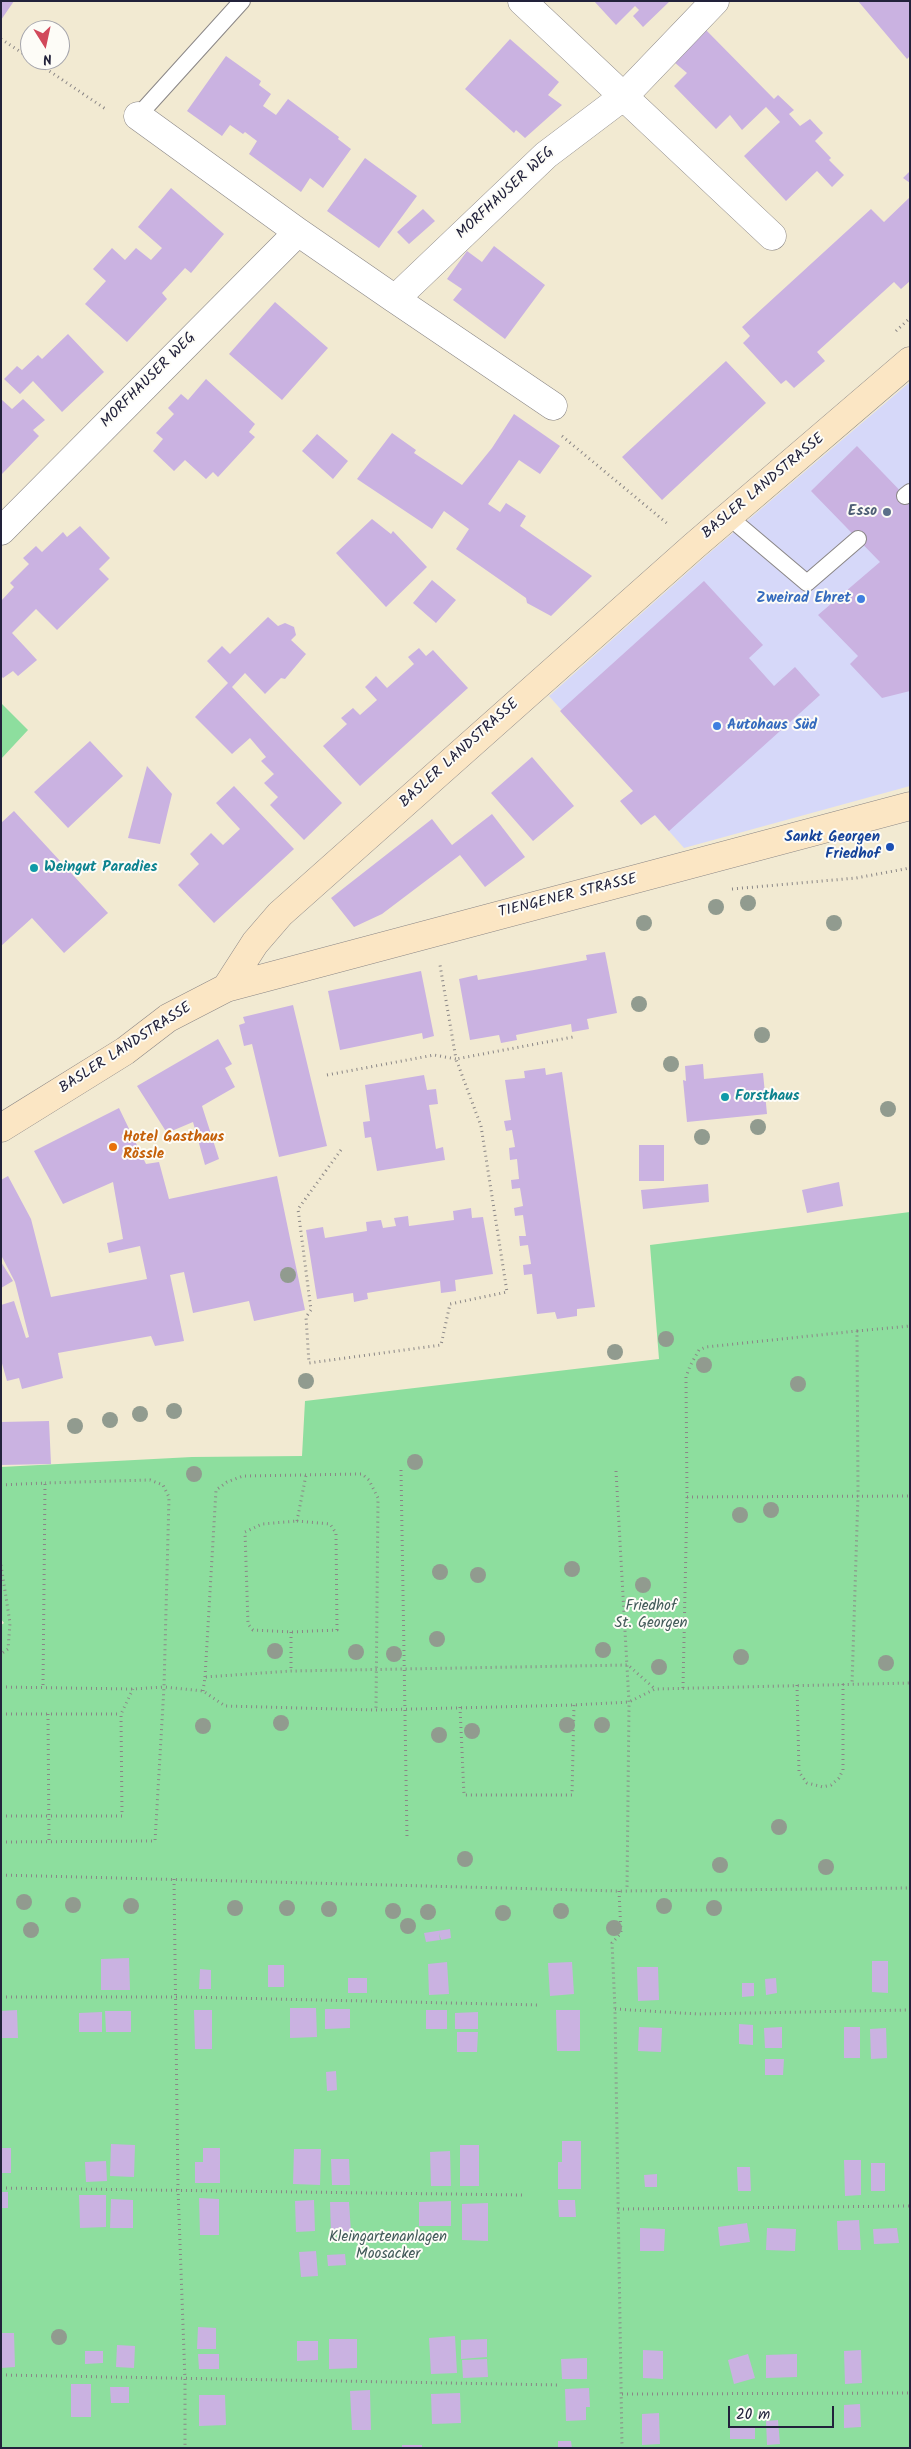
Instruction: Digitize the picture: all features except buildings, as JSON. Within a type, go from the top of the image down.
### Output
[{"type":"street","points":[[522,1],[772,236]]},
{"type":"street","name":"MORFHAUSER WEG","points":[[395,299],[546,155],[624,96],[715,1]]},
{"type":"street","points":[[138,116],[298,232],[553,406]]},
{"type":"street","name":"MORFHAUSER WEG","points":[[1,531],[298,232]]},
{"type":"street","name":"BASLER LANDSTRASSE","points":[[1,1128],[125,1050],[168,1018],[226,988],[255,943],[280,914],[694,546],[907,369]]},
{"type":"street","name":"TIENGENER STRASSE","points":[[226,988],[910,806]]},
{"type":"lane","points":[[138,116],[242,1]]},
{"type":"lane","points":[[729,517],[807,583],[858,538]]},
{"type":"path","points":[[1,39],[20,52]]},
{"type":"path","points":[[48,70],[124,121],[138,116]]},
{"type":"path","points":[[553,406],[559,433],[694,546]]},
{"type":"path","points":[[728,890],[856,878],[910,868]]},
{"type":"path","points":[[341,1150],[298,1209],[310,1310],[306,1317],[309,1363],[441,1345],[450,1304],[507,1292],[481,1126],[456,1059],[434,932]]},
{"type":"path","points":[[327,1075],[434,1055],[456,1059],[573,1037]]},
{"type":"path","points":[[684,1688],[687,1497],[686,1377],[699,1350],[726,1344],[910,1326]]},
{"type":"path","points":[[852,1684],[858,1494],[857,1331]]},
{"type":"path","points":[[401,1470],[407,1838]]},
{"type":"path","points":[[616,1471],[629,1702],[627,1890]]},
{"type":"path","points":[[297,1521],[306,1474]]},
{"type":"path","points":[[203,1691],[216,1490],[227,1482],[243,1476],[362,1474],[370,1480],[378,1498],[376,1710]]},
{"type":"path","points":[[1,1485],[150,1480],[163,1485],[169,1497],[164,1687],[155,1841],[1,1842]]},
{"type":"path","points":[[43,1687],[45,1483]]},
{"type":"path","points":[[687,1497],[858,1494],[910,1496]]},
{"type":"path","points":[[297,1521],[330,1524],[336,1533],[337,1630],[291,1632],[253,1630],[248,1624],[245,1532],[262,1524],[297,1521]]},
{"type":"path","points":[[1,1565],[10,1623],[8,1649],[1,1654]]},
{"type":"path","points":[[291,1632],[291,1671]]},
{"type":"path","points":[[205,1677],[291,1671],[628,1665],[655,1689]]},
{"type":"path","points":[[797,1685],[799,1772],[807,1784],[823,1787],[831,1785],[844,1770],[843,1684]]},
{"type":"path","points":[[1,1687],[133,1689],[164,1687],[203,1691],[225,1706],[376,1710],[629,1702],[655,1689],[910,1684]]},
{"type":"path","points":[[1,1816],[122,1816],[121,1714],[133,1689]]},
{"type":"path","points":[[460,1707],[464,1795],[572,1795],[574,1705]]},
{"type":"path","points":[[1,1714],[121,1714]]},
{"type":"path","points":[[48,1714],[49,1841]]},
{"type":"path","points":[[1,1875],[619,1891],[910,1888]]},
{"type":"path","points":[[174,1879],[178,2189],[185,2380],[185,2448]]},
{"type":"path","points":[[619,1891],[621,1932],[612,1943],[615,2009],[622,2448]]},
{"type":"path","points":[[1,1997],[175,1997],[539,2005]]},
{"type":"path","points":[[615,2009],[698,2014],[910,2010]]},
{"type":"path","points":[[1,2188],[523,2195]]},
{"type":"path","points":[[618,2209],[910,2206]]},
{"type":"path","points":[[1,2375],[185,2380],[560,2384]]},
{"type":"path","points":[[622,2394],[910,2393]]},
{"type":"shaded area","points":[[910,382],[910,786],[684,848],[549,696],[707,555]]},
{"type":"green space","points":[[1,703],[28,730],[1,759]]},
{"type":"green space","points":[[910,1212],[910,2448],[1,2448],[1,1625],[4,1623],[1,1619],[1,1467],[192,1457],[302,1456],[305,1401],[659,1359],[650,1245]]},
{"type":"place","name":"Esso","points":[[887,512]]},
{"type":"place","name":"Zweirad Ehret","points":[[861,599]]},
{"type":"place","name":"Autohaus Süd","points":[[717,726]]},
{"type":"place","name":"Sankt Georgen Friedhof","points":[[890,847]]},
{"type":"place","name":"Weingut Paradies","points":[[34,868]]},
{"type":"place","name":"Forsthaus","points":[[725,1097]]},
{"type":"place","name":"Hotel Gasthaus Rössle","points":[[113,1147]]},
{"type":"park label","name":"Friedhof St. Georgen","points":[[651,1616]]},
{"type":"park label","name":"Kleingartenanlagen Moosacker","points":[[388,2246]]}]
